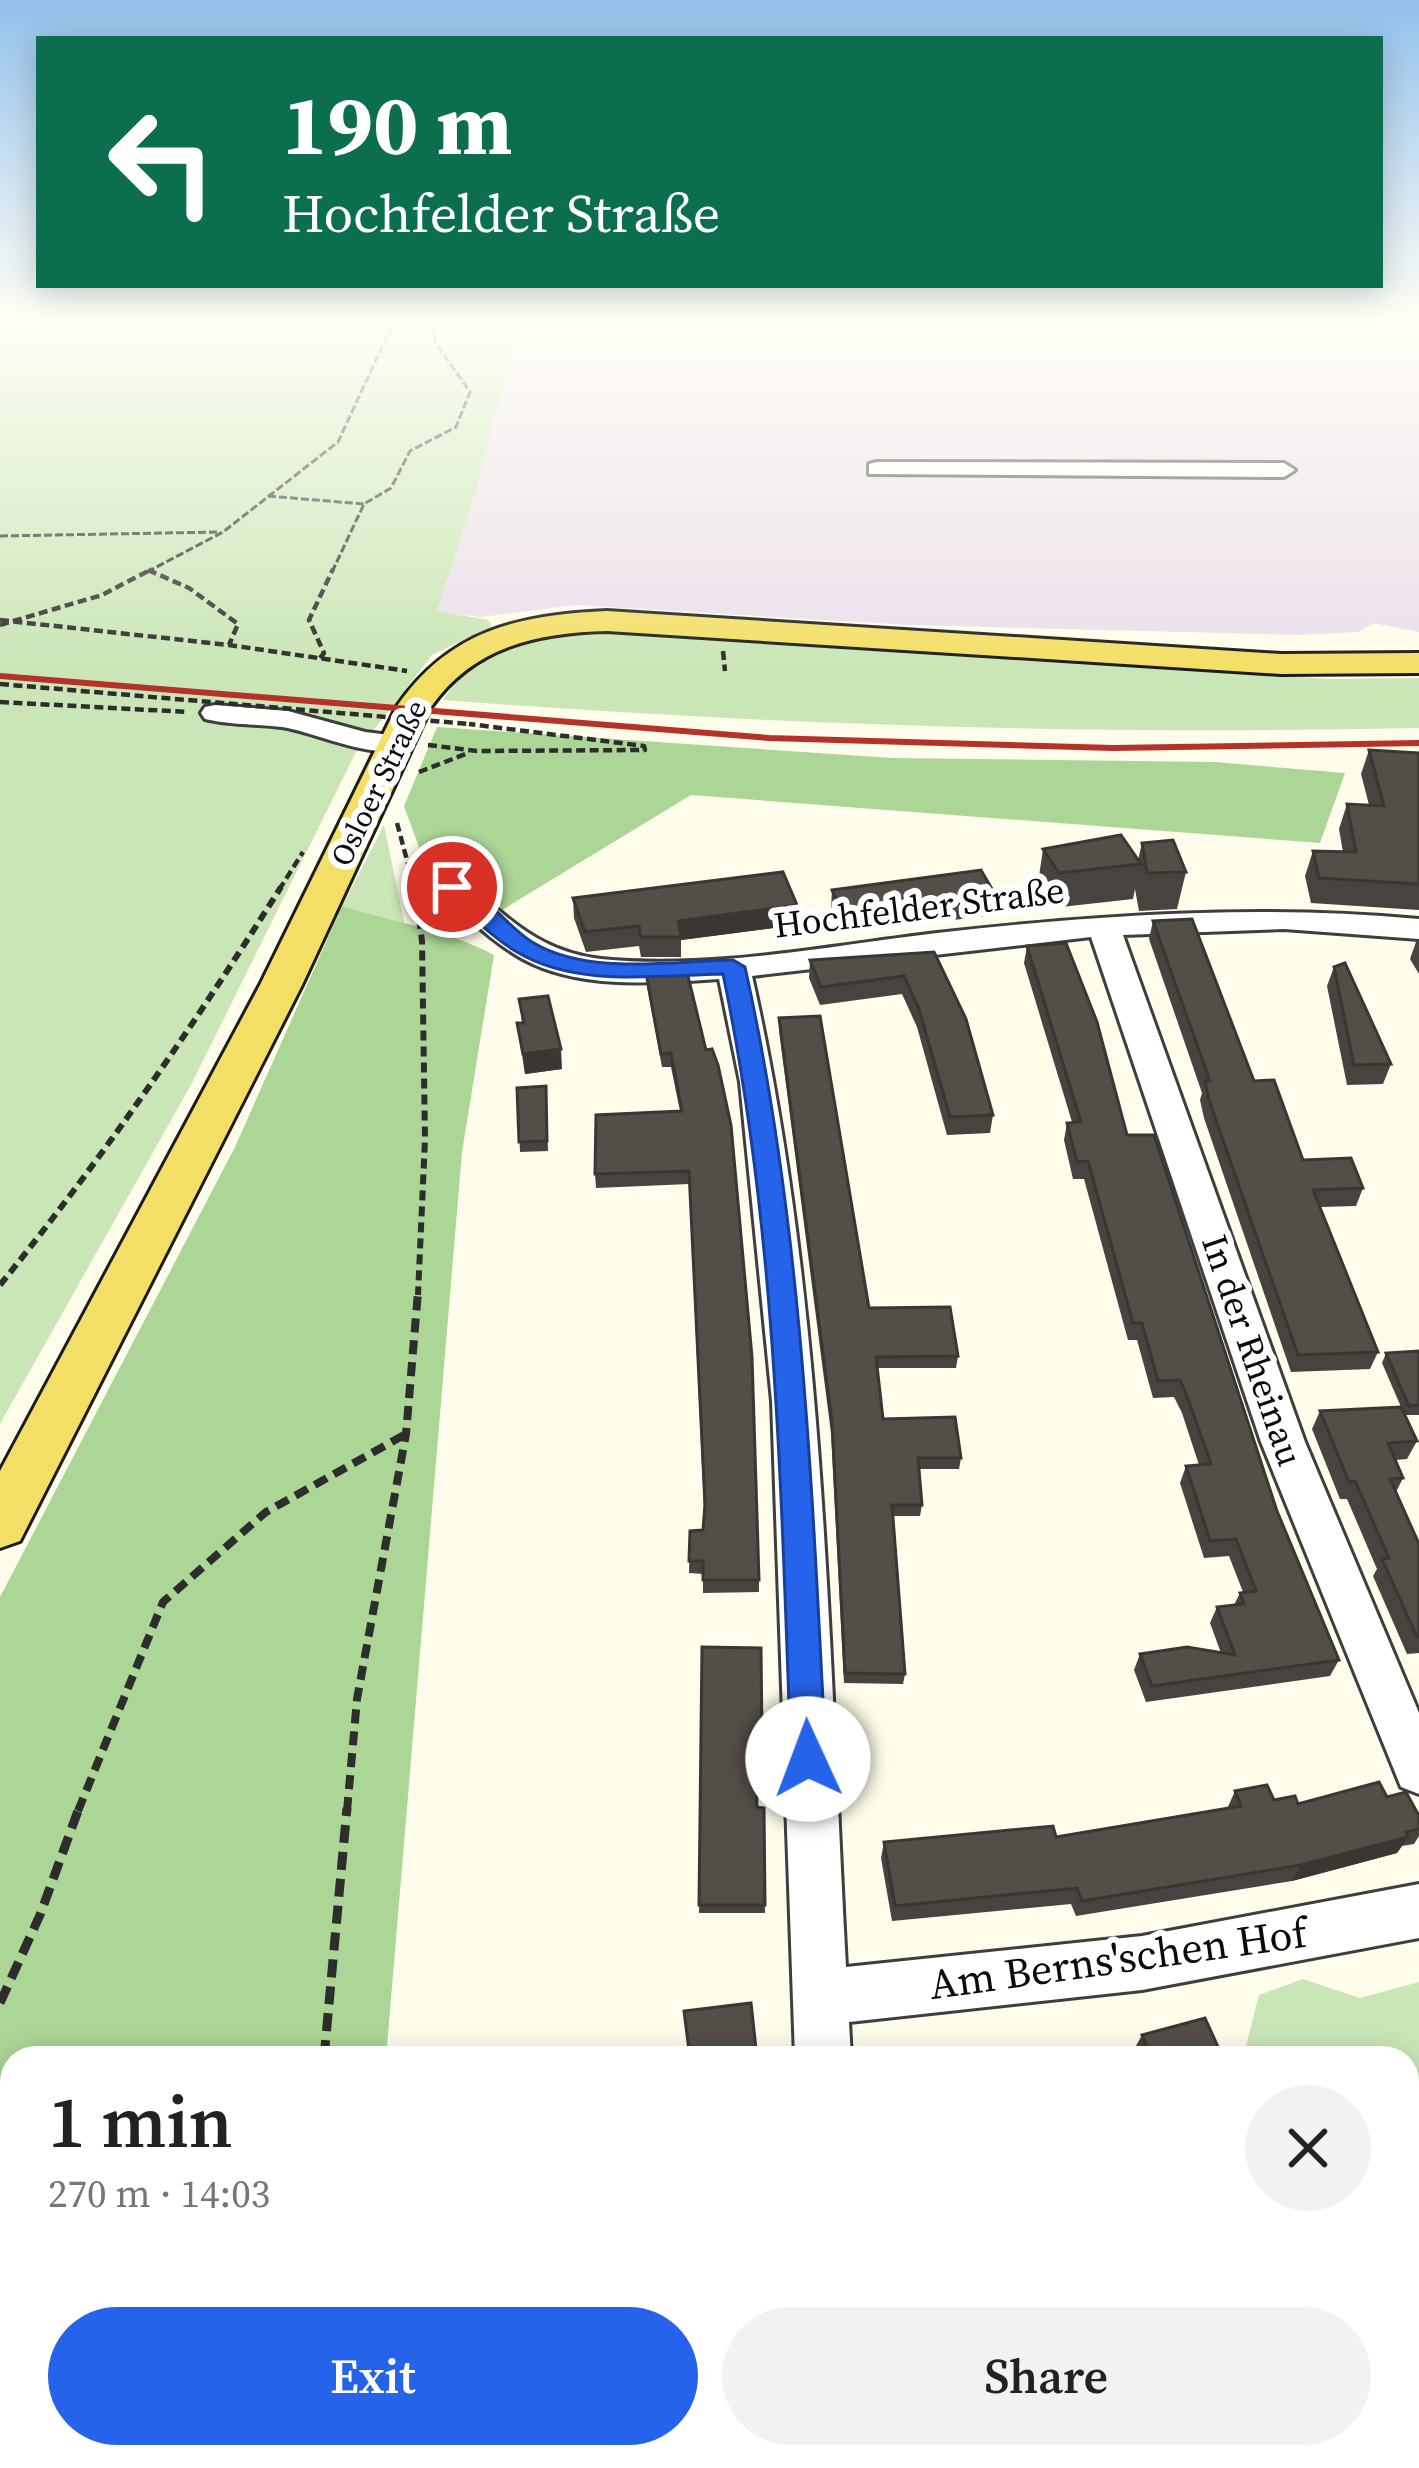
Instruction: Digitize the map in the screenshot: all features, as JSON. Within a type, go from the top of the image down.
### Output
[{"type":"main road","name":"Osloer Straße","points":[[0,1524],[412,738],[435,676],[459,656],[496,638],[584,622],[1281,664],[1419,663]]},
{"type":"street","points":[[877,469],[1284,470]]},
{"type":"street","points":[[215,713],[288,719],[364,740],[412,738]]},
{"type":"street","name":"Hochfelder Straße","points":[[452,887],[524,947],[560,962],[601,969],[733,967],[1224,916],[1419,928]]},
{"type":"street","name":"In der Rheinau","points":[[1103,925],[1172,1109],[1244,1333],[1332,1568],[1419,1770]]},
{"type":"street","points":[[733,967],[758,1082],[793,1401],[822,2046]]},
{"type":"street","name":"Am Berns'schen Hof","points":[[817,1998],[1142,1964],[1419,1911]]},
{"type":"path","points":[[0,623],[102,596],[224,532],[341,436]]},
{"type":"path","points":[[320,658],[324,653],[309,620],[364,504],[391,488],[410,451],[439,436]]},
{"type":"path","points":[[268,496],[364,504]]},
{"type":"path","points":[[0,536],[224,532]]},
{"type":"path","points":[[146,570],[189,588],[238,624],[229,645]]},
{"type":"path","points":[[14,621],[229,645],[435,676]]},
{"type":"path","points":[[0,684],[469,724],[645,750],[477,751],[412,738],[433,712]]},
{"type":"path","points":[[0,701],[215,713]]},
{"type":"path","points":[[405,780],[477,751]]},
{"type":"path","points":[[325,2046],[357,1699],[406,1434],[423,1240],[423,1011],[416,892],[394,814]]},
{"type":"path","points":[[0,1286],[73,1195],[161,1065],[186,1038],[305,848]]},
{"type":"path","points":[[0,2003],[40,1915],[100,1752],[163,1602],[266,1512],[406,1434]]},
{"type":"shaded area","points":[[490,436],[1419,436],[1419,632],[1373,623],[1359,632],[1297,635],[910,625],[576,605],[481,617],[437,612]]},
{"type":"green space","points":[[0,436],[490,436],[437,611],[488,620],[492,626],[432,655],[355,754],[192,1083],[0,1424]]},
{"type":"green space","points":[[625,633],[1329,679],[1419,678],[1419,728],[931,726],[443,700],[460,679],[501,652],[548,639]]},
{"type":"green space","points":[[437,727],[892,758],[1215,762],[1345,773],[1320,843],[691,795],[502,910],[485,858],[420,850],[404,806]]},
{"type":"green space","points":[[384,825],[405,926],[342,906]]},
{"type":"green space","points":[[342,906],[439,933],[494,955],[462,1152],[387,2046],[0,2046],[0,1597],[235,1147]]},
{"type":"green space","points":[[1303,1979],[1360,1998],[1419,1982],[1419,2046],[1246,2046],[1259,1995]]},
{"type":"building","points":[[1369,750],[1419,753],[1419,884],[1319,878],[1313,851],[1356,852],[1347,804],[1384,806]]},
{"type":"building","points":[[1121,835],[1141,864],[1059,873],[1043,849]]},
{"type":"building","points":[[1173,840],[1186,872],[1147,873],[1142,843]]},
{"type":"building","points":[[981,870],[996,896],[843,915],[832,890]]},
{"type":"building","points":[[783,872],[797,905],[678,921],[681,937],[641,937],[639,926],[585,932],[573,898]]},
{"type":"building","points":[[1192,919],[1254,1081],[1274,1080],[1303,1160],[1351,1158],[1363,1188],[1313,1190],[1378,1352],[1298,1355],[1209,1100],[1205,1081],[1210,1081],[1153,921]]},
{"type":"building","points":[[1066,943],[1097,1022],[1127,1135],[1154,1135],[1277,1511],[1339,1660],[1152,1686],[1140,1654],[1187,1647],[1235,1655],[1217,1607],[1244,1604],[1240,1593],[1256,1591],[1236,1539],[1210,1541],[1186,1466],[1211,1464],[1180,1380],[1158,1381],[1142,1323],[1133,1323],[1088,1161],[1077,1162],[1067,1123],[1081,1122],[1027,946]]},
{"type":"building","points":[[934,952],[966,1019],[993,1115],[950,1117],[919,1009],[904,976],[821,987],[810,960]]},
{"type":"building","points":[[1345,963],[1391,1064],[1354,1065],[1334,967]]},
{"type":"building","points":[[687,972],[706,1050],[712,1049],[718,1065],[731,1125],[752,1357],[759,1580],[703,1580],[703,1561],[689,1561],[690,1531],[703,1530],[705,1504],[689,1171],[595,1174],[596,1115],[682,1111],[671,1053],[661,1054],[646,973]]},
{"type":"building","points":[[548,996],[561,1049],[523,1054],[517,1023],[524,1023],[519,999]]},
{"type":"building","points":[[820,1016],[869,1308],[950,1307],[958,1356],[876,1357],[883,1419],[955,1417],[961,1458],[918,1458],[922,1505],[892,1505],[905,1674],[845,1673],[832,1422],[779,1018]]},
{"type":"building","points":[[546,1086],[547,1141],[519,1142],[517,1088]]},
{"type":"building","points":[[1419,1351],[1419,1405],[1409,1406],[1386,1353]]},
{"type":"building","points":[[1401,1407],[1417,1441],[1388,1443],[1403,1478],[1390,1479],[1419,1544],[1419,1637],[1382,1559],[1389,1558],[1355,1481],[1349,1482],[1320,1411]]},
{"type":"building","points":[[702,1647],[761,1648],[762,1735],[756,1735],[756,1771],[757,1807],[764,1808],[765,1905],[699,1905]]},
{"type":"building","points":[[1379,1782],[1387,1797],[1406,1792],[1419,1816],[1419,1829],[1406,1832],[1408,1837],[1301,1865],[1082,1901],[1077,1888],[895,1906],[884,1842],[1053,1826],[1056,1837],[1241,1806],[1235,1791],[1267,1785],[1274,1800],[1295,1796],[1298,1804]]},
{"type":"building","points":[[751,2003],[756,2046],[688,2046],[684,2011]]},
{"type":"building","points":[[1205,2018],[1218,2046],[1147,2046],[1142,2035]]},
{"type":"railway","points":[[0,676],[769,738],[1113,748],[1419,743]]},
{"type":"route","points":[[452,887],[524,947],[560,962],[601,969],[733,967],[758,1082],[793,1401],[808,1759]]}]
